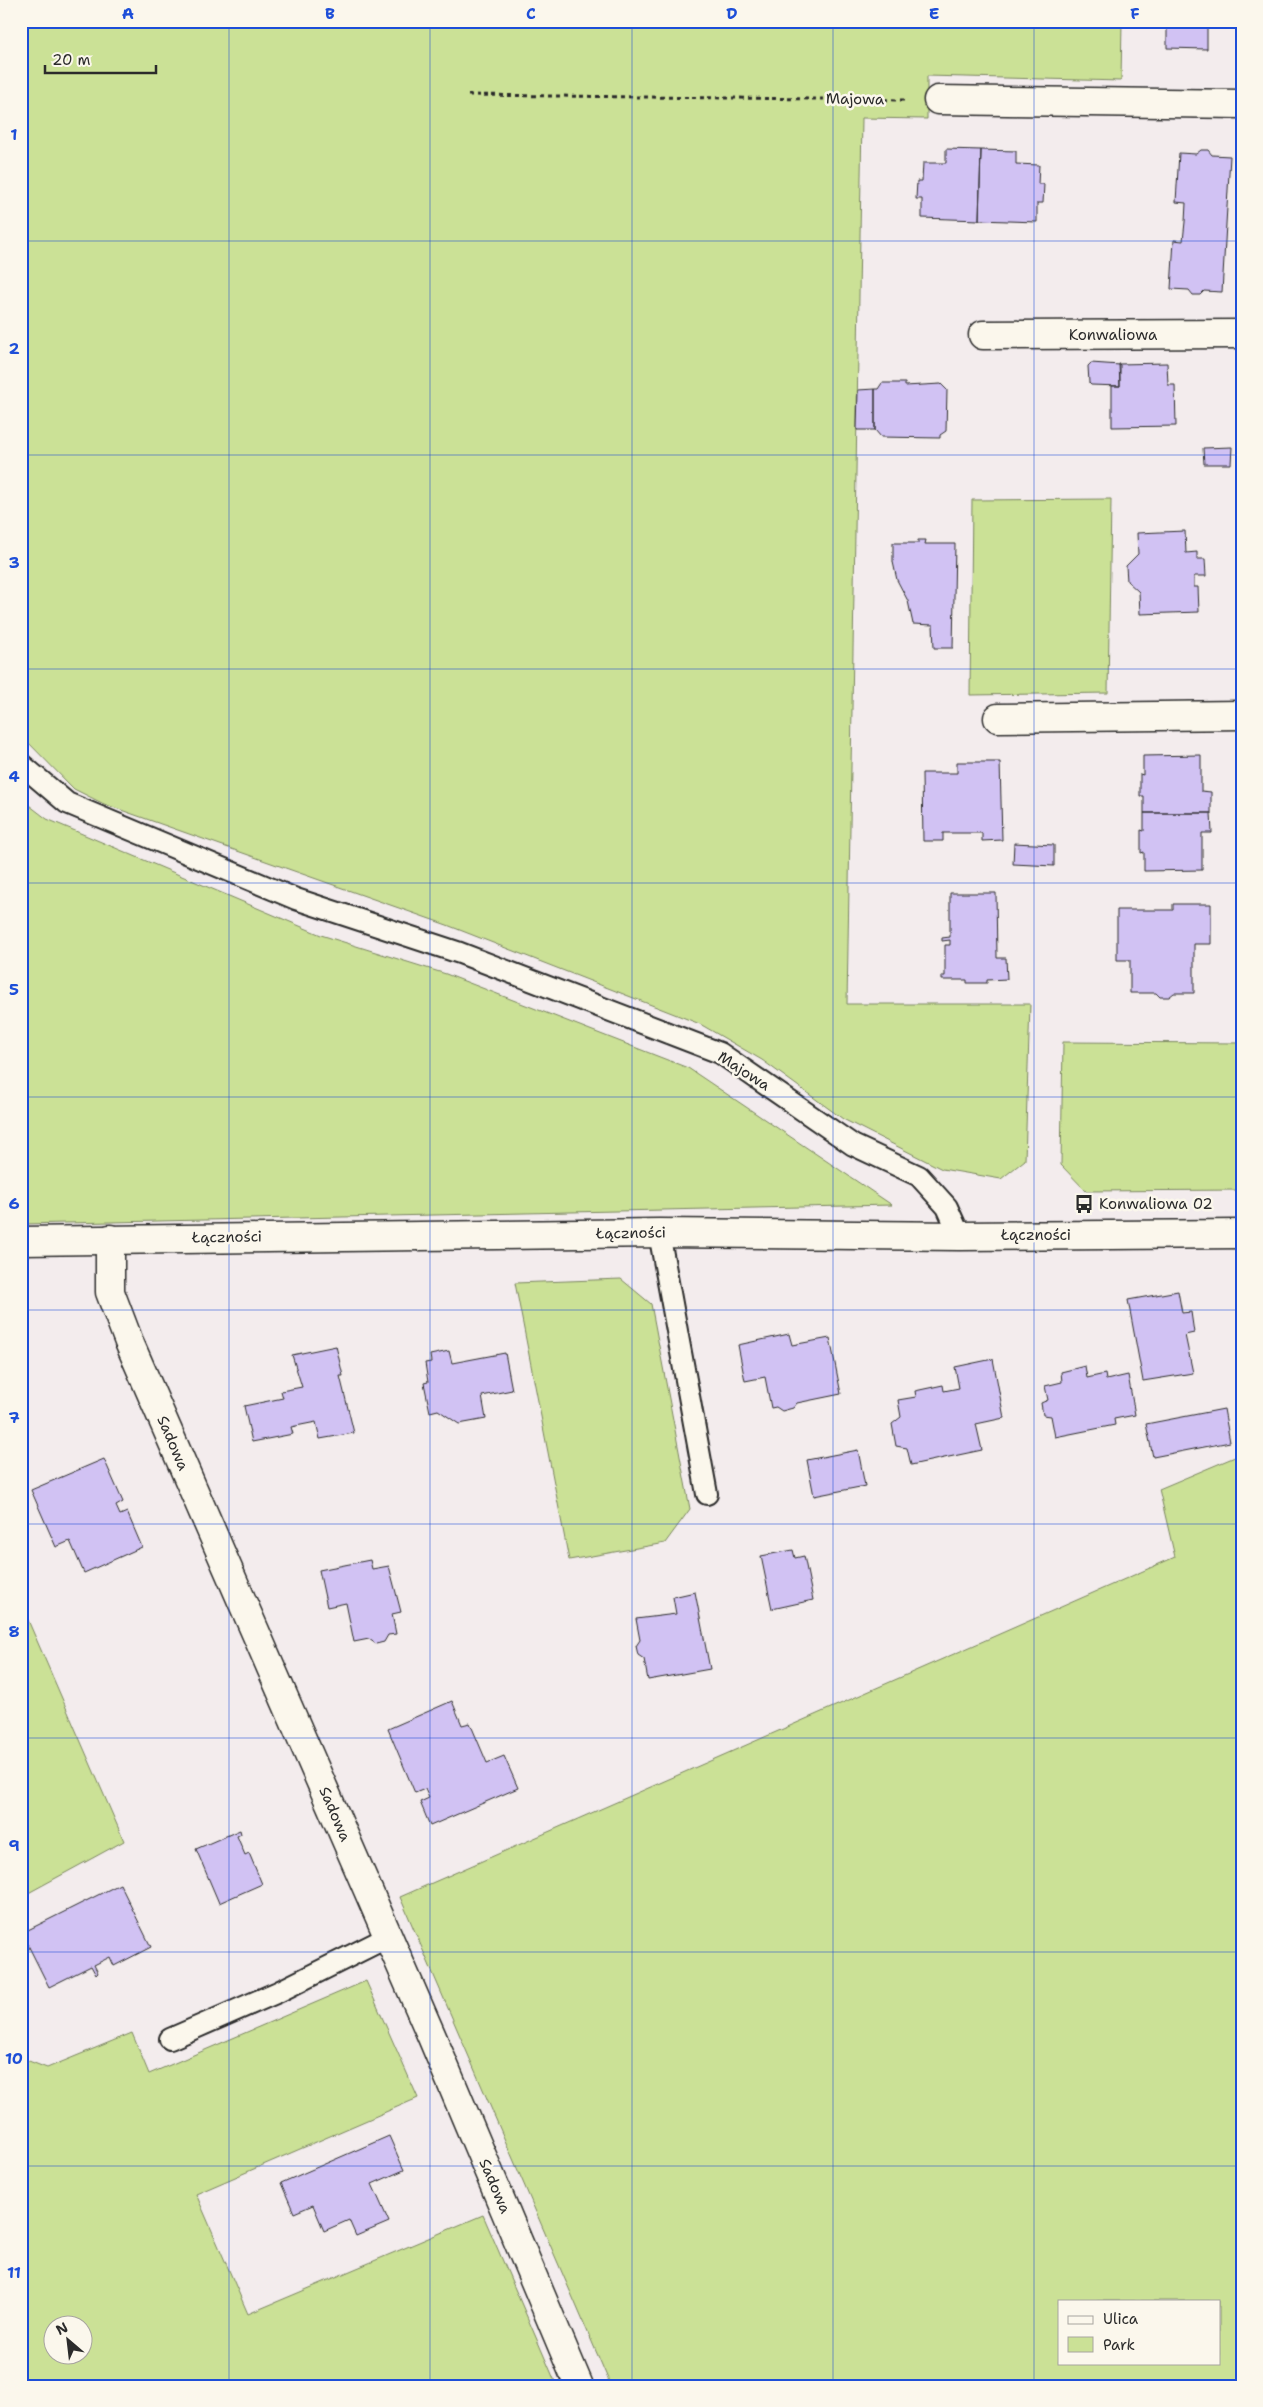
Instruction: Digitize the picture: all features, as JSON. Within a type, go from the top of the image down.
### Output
[{"type":"street","points":[[938,100],[1242,104]]},
{"type":"street","name":"Konwaliowa","points":[[983,335],[1242,334]]},
{"type":"street","points":[[998,718],[1242,715]]},
{"type":"street","name":"Łączności","points":[[21,1241],[659,1233],[960,1236],[1242,1234]]},
{"type":"street","name":"Sadowa","points":[[110,1239],[110,1292],[130,1342],[388,1937],[579,2386]]},
{"type":"lane","name":"Majowa","points":[[21,764],[67,803],[296,899],[460,953],[720,1053],[853,1146],[919,1176],[947,1208],[960,1236]]},
{"type":"lane","points":[[659,1233],[707,1494]]},
{"type":"lane","points":[[170,2039],[278,1992],[388,1937]]},
{"type":"path","name":"Majowa","points":[[468,95],[938,100]]},
{"type":"green space","points":[[21,21],[1122,21],[1121,81],[927,76],[927,119],[862,118],[847,1004],[1030,1004],[1025,1160],[1001,1179],[942,1169],[843,1119],[762,1060],[700,1024],[447,925],[104,804],[74,789],[21,735]]},
{"type":"green space","points":[[1111,499],[1108,693],[970,695],[972,500]]},
{"type":"green space","points":[[21,799],[47,819],[321,935],[446,974],[688,1068],[892,1205],[21,1224]]},
{"type":"green space","points":[[1063,1042],[1242,1043],[1242,1190],[1086,1191],[1061,1165]]},
{"type":"green space","points":[[621,1279],[651,1304],[690,1509],[665,1543],[569,1560],[515,1283]]},
{"type":"green space","points":[[1242,1454],[1242,1638],[1237,1641],[1242,1666],[1242,2386],[611,2386],[400,1897],[1175,1557],[1159,1489]]},
{"type":"green space","points":[[21,1604],[124,1841],[21,1897]]},
{"type":"green space","points":[[366,1981],[418,2098],[196,2194],[248,2314],[483,2215],[557,2386],[21,2386],[21,2058],[47,2068],[132,2033],[149,2074]]},
{"type":"building","points":[[1167,21],[1207,21],[1207,49],[1167,48]]},
{"type":"building","points":[[946,149],[981,150],[979,220],[922,218],[922,199],[916,199],[917,181],[922,181],[923,163],[946,163]]},
{"type":"building","points":[[981,150],[1016,151],[1016,164],[1039,165],[1038,184],[1044,184],[1043,203],[1037,203],[1037,222],[979,220]]},
{"type":"building","points":[[1201,150],[1208,150],[1212,155],[1230,156],[1222,292],[1204,291],[1200,295],[1193,295],[1189,290],[1171,289],[1174,240],[1183,241],[1185,222],[1186,203],[1176,202],[1179,153],[1196,154]]},
{"type":"building","points":[[1091,363],[1120,365],[1120,386],[1091,385],[1089,383],[1088,366]]},
{"type":"building","points":[[1167,363],[1168,385],[1175,385],[1176,426],[1112,427],[1112,386],[1120,386],[1119,364]]},
{"type":"building","points":[[882,383],[905,383],[905,386],[941,384],[947,390],[946,431],[940,435],[940,438],[881,437],[875,430],[875,389],[878,389]]},
{"type":"building","points":[[875,389],[875,430],[857,430],[858,390]]},
{"type":"building","points":[[1232,447],[1231,464],[1204,464],[1203,448]]},
{"type":"building","points":[[1185,531],[1186,553],[1197,552],[1197,559],[1205,559],[1206,576],[1194,576],[1194,587],[1198,587],[1199,612],[1140,614],[1139,592],[1127,581],[1126,566],[1138,554],[1137,533]]},
{"type":"building","points":[[918,540],[926,540],[925,544],[955,544],[953,648],[934,648],[933,625],[913,624],[908,601],[897,580],[893,562],[893,543],[918,543]]},
{"type":"building","points":[[1201,755],[1201,791],[1211,792],[1211,813],[1144,813],[1144,796],[1140,796],[1140,774],[1143,775],[1143,756]]},
{"type":"building","points":[[957,762],[1000,762],[1002,840],[982,841],[982,833],[943,833],[943,841],[923,841],[922,773],[957,773]]},
{"type":"building","points":[[1144,813],[1211,813],[1212,833],[1202,833],[1202,870],[1144,871],[1144,852],[1141,853],[1141,830],[1144,831]]},
{"type":"building","points":[[1014,843],[1054,845],[1054,866],[1013,864]]},
{"type":"building","points":[[950,893],[996,893],[997,958],[1006,958],[1007,979],[987,980],[987,983],[967,983],[967,980],[942,980],[942,976],[945,976],[945,945],[950,945],[950,940],[942,941],[942,938],[950,937]]},
{"type":"building","points":[[1173,904],[1211,904],[1211,944],[1194,944],[1194,993],[1174,993],[1169,997],[1160,997],[1156,993],[1130,993],[1130,960],[1117,960],[1117,910],[1173,910]]},
{"type":"building","points":[[1178,1291],[1182,1313],[1191,1312],[1194,1333],[1185,1335],[1193,1373],[1143,1381],[1128,1300]]},
{"type":"building","points":[[789,1334],[792,1345],[830,1338],[841,1394],[797,1403],[793,1408],[782,1411],[776,1407],[771,1408],[765,1377],[745,1381],[738,1345]]},
{"type":"building","points":[[336,1346],[343,1376],[340,1376],[354,1433],[320,1439],[316,1422],[291,1427],[293,1434],[252,1442],[244,1406],[283,1398],[281,1391],[302,1387],[292,1355]]},
{"type":"building","points":[[449,1351],[452,1363],[505,1353],[512,1390],[482,1396],[486,1419],[459,1424],[438,1410],[430,1412],[424,1383],[428,1382],[425,1363],[431,1362],[430,1355]]},
{"type":"building","points":[[993,1359],[1004,1418],[976,1424],[982,1450],[911,1465],[907,1448],[896,1446],[892,1424],[901,1417],[898,1400],[916,1397],[915,1391],[943,1385],[944,1391],[959,1388],[955,1367]]},
{"type":"building","points":[[1085,1366],[1087,1378],[1105,1374],[1106,1380],[1128,1375],[1135,1415],[1114,1419],[1115,1425],[1055,1437],[1051,1416],[1043,1415],[1041,1403],[1048,1400],[1045,1386],[1062,1382],[1061,1372]]},
{"type":"building","points":[[1224,1409],[1230,1442],[1153,1457],[1146,1424]]},
{"type":"building","points":[[858,1450],[865,1486],[814,1496],[807,1460]]},
{"type":"building","points":[[104,1459],[123,1502],[116,1506],[120,1515],[127,1512],[142,1547],[84,1573],[70,1541],[56,1547],[31,1490]]},
{"type":"building","points":[[793,1550],[795,1558],[804,1556],[813,1600],[772,1609],[761,1556]]},
{"type":"building","points":[[370,1560],[372,1569],[389,1566],[401,1612],[392,1614],[396,1634],[388,1635],[384,1642],[376,1644],[369,1639],[354,1642],[346,1603],[327,1607],[319,1570]]},
{"type":"building","points":[[695,1592],[710,1669],[648,1680],[644,1659],[638,1655],[636,1646],[640,1640],[636,1619],[676,1614],[673,1597]]},
{"type":"building","points":[[452,1701],[462,1725],[470,1723],[487,1763],[504,1756],[518,1788],[430,1826],[420,1802],[429,1798],[425,1789],[415,1793],[388,1729]]},
{"type":"building","points":[[240,1830],[241,1834],[237,1836],[245,1855],[249,1853],[262,1884],[219,1903],[196,1849]]},
{"type":"building","points":[[120,1884],[151,1947],[114,1966],[110,1957],[94,1965],[98,1973],[96,1975],[91,1966],[49,1987],[22,1933]]},
{"type":"building","points":[[389,2136],[404,2170],[372,2184],[389,2222],[356,2236],[349,2220],[324,2231],[313,2205],[294,2213],[281,2183]]},
{"type":"place","name":"Konwaliowa 02","points":[[1084,1204]]}]
